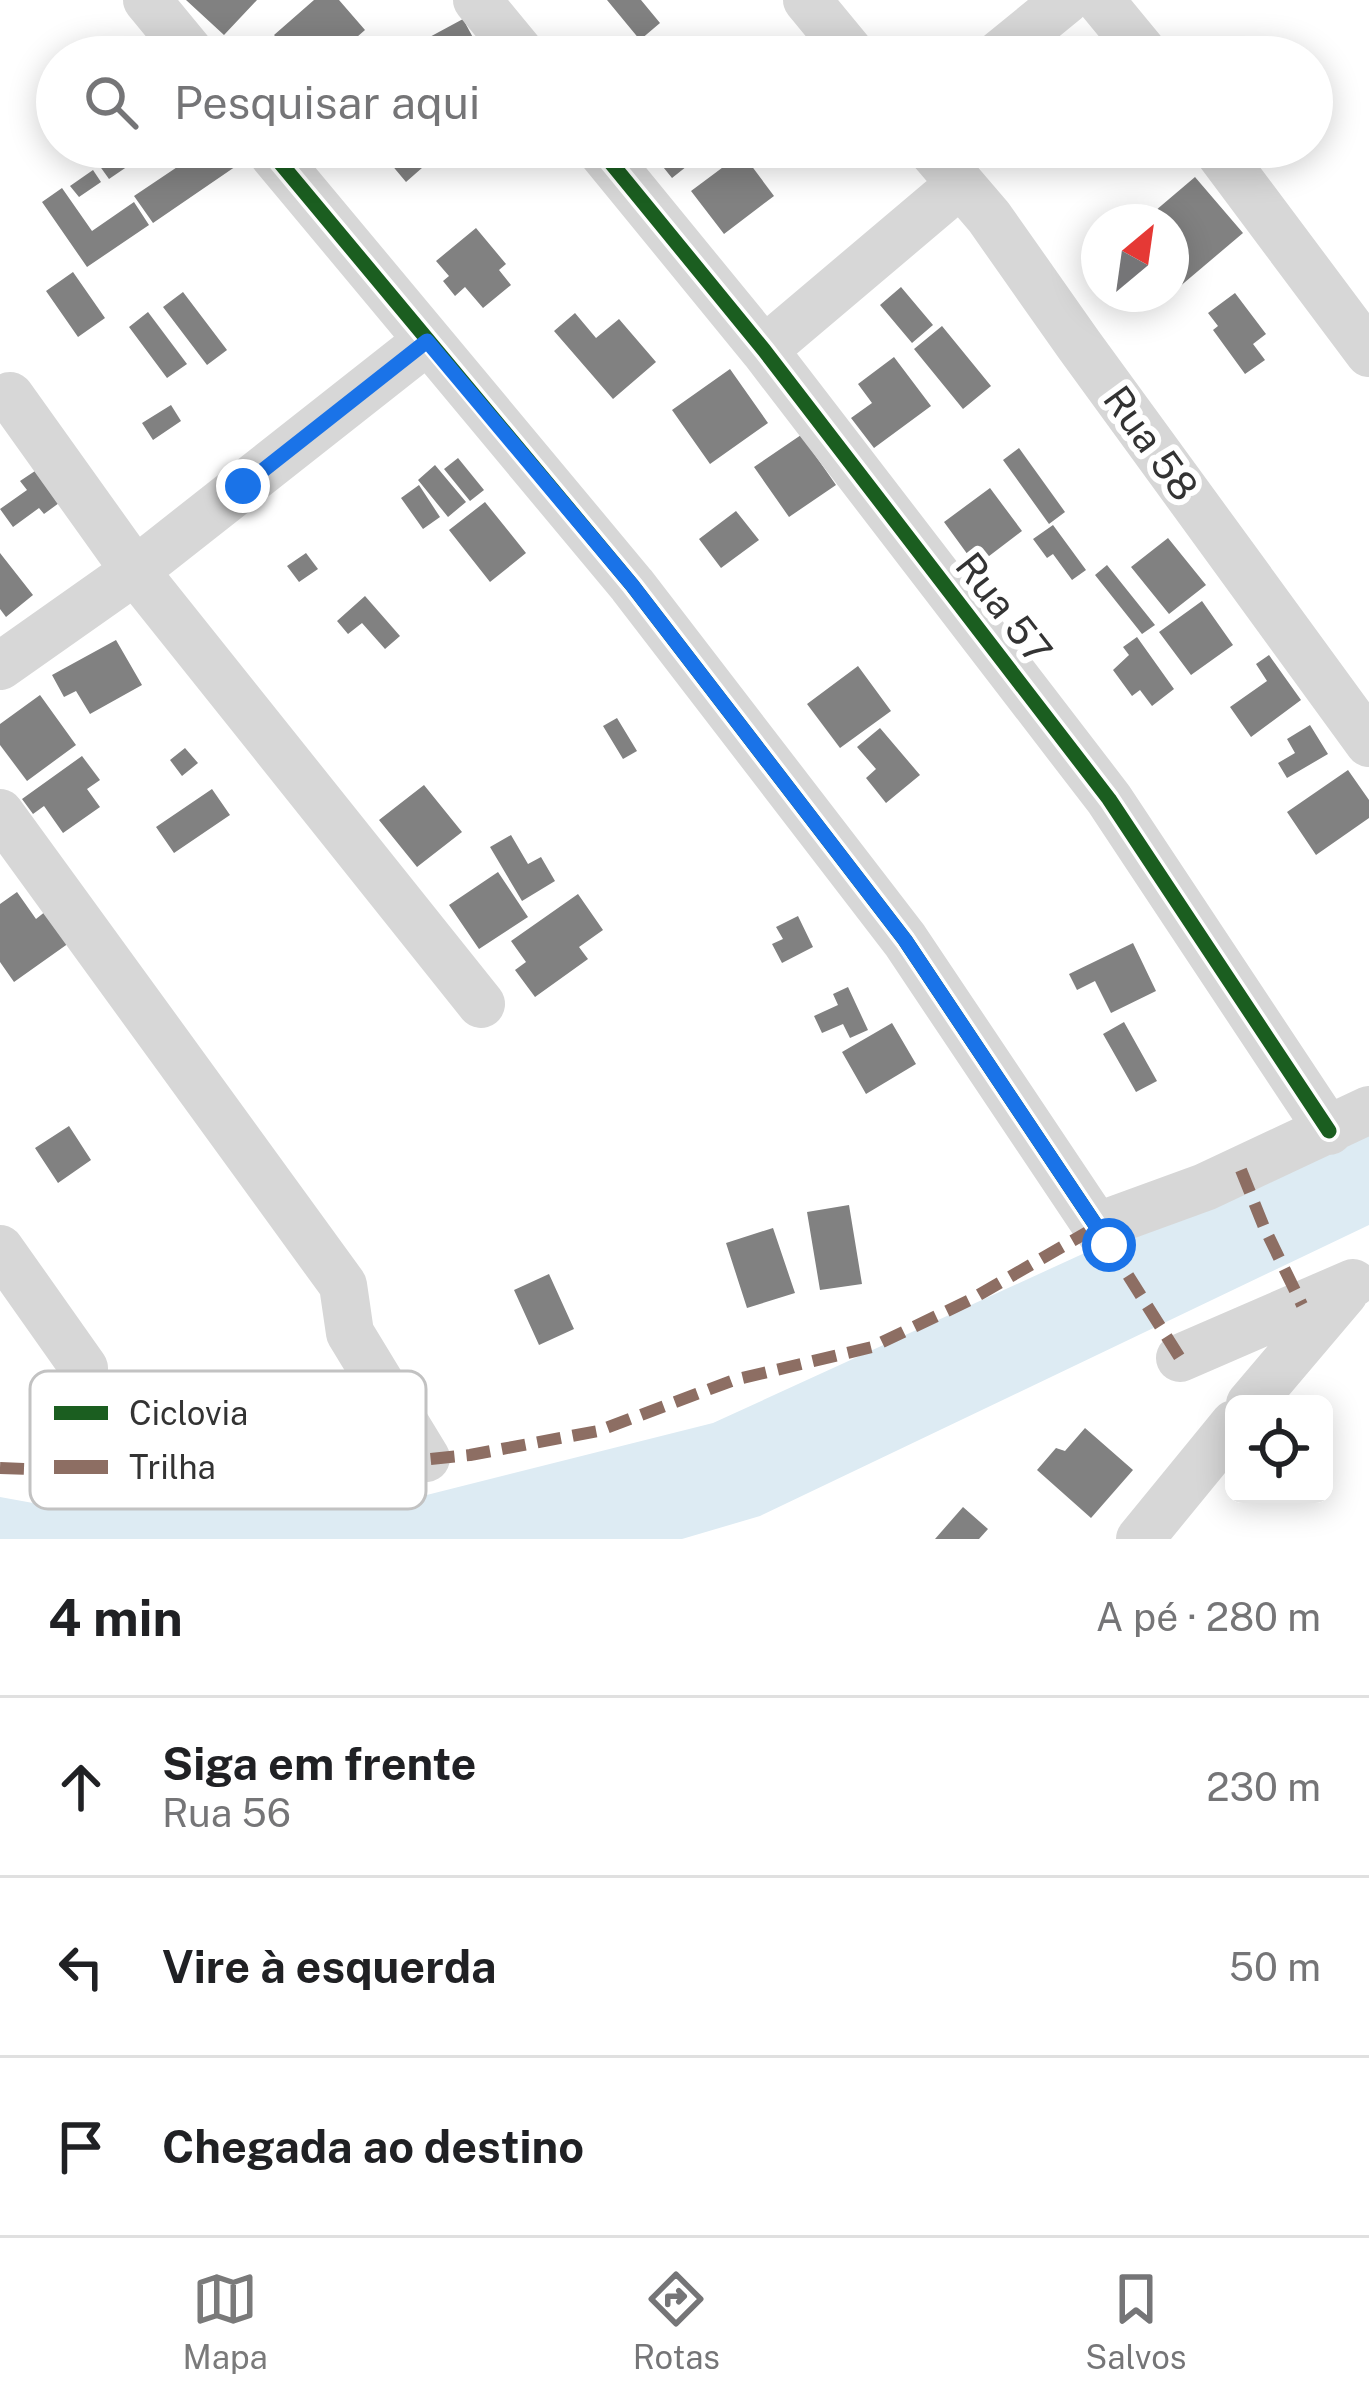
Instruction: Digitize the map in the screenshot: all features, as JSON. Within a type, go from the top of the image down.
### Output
[{"type":"street","points":[[147,0],[177,36]]},
{"type":"street","points":[[477,0],[507,36]]},
{"type":"street","points":[[807,0],[837,36]]},
{"type":"street","points":[[1022,36],[1066,0]]},
{"type":"street","points":[[1100,0],[1130,36]]},
{"type":"street","points":[[284,168],[632,585],[905,940],[1103,1235],[1349,1120]]},
{"type":"street","name":"Rua 57","points":[[615,168],[764,350],[1349,1120]]},
{"type":"street","name":"Rua 58","points":[[946,168],[989,217],[1369,743]]},
{"type":"street","points":[[1231,168],[1369,353]]},
{"type":"street","points":[[764,350],[959,184]]},
{"type":"street","points":[[0,666],[135,571],[427,341]]},
{"type":"street","points":[[10,396],[135,571],[481,1004]]},
{"type":"street","points":[[0,813],[343,1285],[350,1333],[373,1371]]},
{"type":"street","points":[[0,1249],[84,1368]]},
{"type":"street","points":[[1180,1358],[1361,1277]]},
{"type":"street","points":[[1258,1395],[1361,1277]]},
{"type":"street","points":[[1140,1539],[1225,1435]]},
{"type":"shaded area","points":[[1369,1123],[1369,1225],[760,1516],[682,1539],[0,1539],[0,1497],[30,1502],[30,1509],[426,1509],[426,1495],[713,1423]]},
{"type":"building","points":[[186,0],[257,0],[224,35]]},
{"type":"building","points":[[314,0],[339,0],[365,30],[358,36],[274,35]]},
{"type":"building","points":[[607,0],[641,0],[660,23],[645,36],[637,36]]},
{"type":"building","points":[[463,19],[472,36],[432,36]]},
{"type":"building","points":[[101,168],[125,168],[109,179]]},
{"type":"building","points":[[176,168],[233,168],[153,223],[134,196]]},
{"type":"building","points":[[394,168],[422,168],[406,182]]},
{"type":"building","points":[[664,168],[685,168],[672,178]]},
{"type":"building","points":[[722,168],[753,168],[774,196],[724,234],[691,191]]},
{"type":"building","points":[[93,170],[101,182],[79,197],[70,186]]},
{"type":"building","points":[[1195,177],[1243,233],[1189,279],[1189,204],[1163,204]]},
{"type":"building","points":[[62,188],[92,231],[134,202],[149,225],[87,267],[42,202]]},
{"type":"building","points":[[476,228],[506,264],[499,270],[511,285],[483,308],[465,287],[455,296],[443,281],[449,276],[436,261]]},
{"type":"building","points":[[73,272],[105,318],[78,337],[46,291]]},
{"type":"building","points":[[901,287],[933,325],[912,343],[880,305]]},
{"type":"building","points":[[183,292],[227,350],[207,365],[163,307]]},
{"type":"building","points":[[1235,293],[1266,334],[1253,344],[1265,360],[1245,374],[1213,330],[1218,326],[1208,313]]},
{"type":"building","points":[[148,312],[187,364],[167,378],[129,327]]},
{"type":"building","points":[[575,313],[596,338],[619,319],[656,362],[613,399],[554,331]]},
{"type":"building","points":[[942,326],[991,386],[963,409],[914,349]]},
{"type":"building","points":[[894,357],[931,406],[874,448],[851,418],[872,403],[858,384]]},
{"type":"building","points":[[730,369],[768,423],[710,464],[672,410]]},
{"type":"building","points":[[171,405],[181,421],[153,440],[142,423]]},
{"type":"building","points":[[801,435],[836,485],[789,517],[754,467]]},
{"type":"building","points":[[1019,448],[1065,512],[1049,524],[1003,460]]},
{"type":"building","points":[[458,458],[484,490],[470,501],[444,469]]},
{"type":"building","points":[[435,465],[466,502],[448,517],[418,480]]},
{"type":"building","points":[[35,471],[59,503],[44,514],[39,508],[13,527],[0,509],[27,490],[20,481]]},
{"type":"building","points":[[419,485],[440,517],[423,529],[401,498]]},
{"type":"building","points":[[990,488],[1022,531],[976,566],[944,522]]},
{"type":"building","points":[[485,502],[526,553],[490,582],[449,530]]},
{"type":"building","points":[[736,511],[759,540],[721,568],[699,539]]},
{"type":"building","points":[[1053,525],[1086,570],[1072,580],[1053,554],[1047,558],[1033,539]]},
{"type":"building","points":[[1168,538],[1206,585],[1169,614],[1131,567]]},
{"type":"building","points":[[0,553],[33,595],[6,617],[0,609]]},
{"type":"building","points":[[306,553],[318,569],[299,582],[287,566]]},
{"type":"building","points":[[1107,565],[1155,625],[1142,634],[1095,575]]},
{"type":"building","points":[[365,596],[400,636],[385,649],[362,623],[348,634],[337,621]]},
{"type":"building","points":[[1202,601],[1233,645],[1191,675],[1159,632]]},
{"type":"building","points":[[1137,637],[1174,689],[1152,706],[1140,690],[1132,696],[1113,670],[1129,655],[1123,647]]},
{"type":"building","points":[[116,640],[142,685],[90,714],[76,691],[64,697],[52,675]]},
{"type":"building","points":[[1269,655],[1301,700],[1251,737],[1230,707],[1267,681],[1256,664]]},
{"type":"building","points":[[858,666],[891,711],[840,748],[807,704]]},
{"type":"building","points":[[40,695],[76,745],[27,781],[0,745],[0,724]]},
{"type":"building","points":[[617,718],[637,751],[623,759],[603,726]]},
{"type":"building","points":[[1310,725],[1328,754],[1287,778],[1278,763],[1295,753],[1287,739]]},
{"type":"building","points":[[880,728],[920,775],[886,803],[866,778],[876,769],[857,747]]},
{"type":"building","points":[[185,748],[198,763],[182,776],[170,760]]},
{"type":"building","points":[[82,756],[100,780],[87,789],[100,807],[63,833],[44,806],[33,814],[22,799]]},
{"type":"building","points":[[1348,770],[1369,800],[1369,818],[1316,855],[1287,812]]},
{"type":"building","points":[[424,785],[462,832],[417,867],[379,820]]},
{"type":"building","points":[[212,789],[230,815],[174,853],[156,827]]},
{"type":"building","points":[[511,835],[528,864],[541,857],[555,881],[522,901],[490,847]]},
{"type":"building","points":[[498,872],[528,917],[479,949],[449,905]]},
{"type":"building","points":[[17,892],[36,919],[46,911],[69,943],[14,982],[0,962],[0,904]]},
{"type":"building","points":[[578,894],[603,930],[579,947],[588,959],[535,997],[515,970],[526,962],[511,941]]},
{"type":"building","points":[[798,916],[813,947],[782,963],[772,944],[783,939],[776,927]]},
{"type":"building","points":[[1133,943],[1156,991],[1111,1013],[1095,981],[1077,990],[1069,974]]},
{"type":"building","points":[[848,987],[868,1030],[850,1038],[843,1024],[822,1033],[814,1016],[838,1005],[833,994]]},
{"type":"building","points":[[1124,1022],[1157,1081],[1136,1092],[1103,1034]]},
{"type":"building","points":[[892,1023],[916,1064],[866,1094],[842,1052]]},
{"type":"building","points":[[69,1126],[91,1160],[58,1183],[35,1148]]},
{"type":"building","points":[[849,1205],[862,1284],[820,1290],[807,1212]]},
{"type":"building","points":[[773,1228],[795,1293],[747,1308],[726,1243]]},
{"type":"building","points":[[549,1274],[574,1329],[539,1345],[514,1290]]},
{"type":"building","points":[[1085,1428],[1133,1470],[1091,1518],[1037,1470],[1056,1448],[1065,1451]]},
{"type":"building","points":[[963,1507],[988,1529],[979,1539],[935,1539]]},
{"type":"marked path","points":[[1241,1170],[1302,1305]]},
{"type":"marked path","points":[[426,1459],[598,1431],[734,1380],[872,1347],[970,1300],[1098,1226]]},
{"type":"marked path","points":[[1109,1245],[1180,1358]]},
{"type":"marked path","points":[[0,1468],[30,1469]]},
{"type":"cycle path","points":[[284,168],[632,585],[905,940],[1109,1245]]},
{"type":"cycle path","points":[[615,168],[764,350],[1109,799],[1329,1131]]},
{"type":"route","points":[[243,486],[427,341],[632,585],[905,940],[1109,1245]]}]
